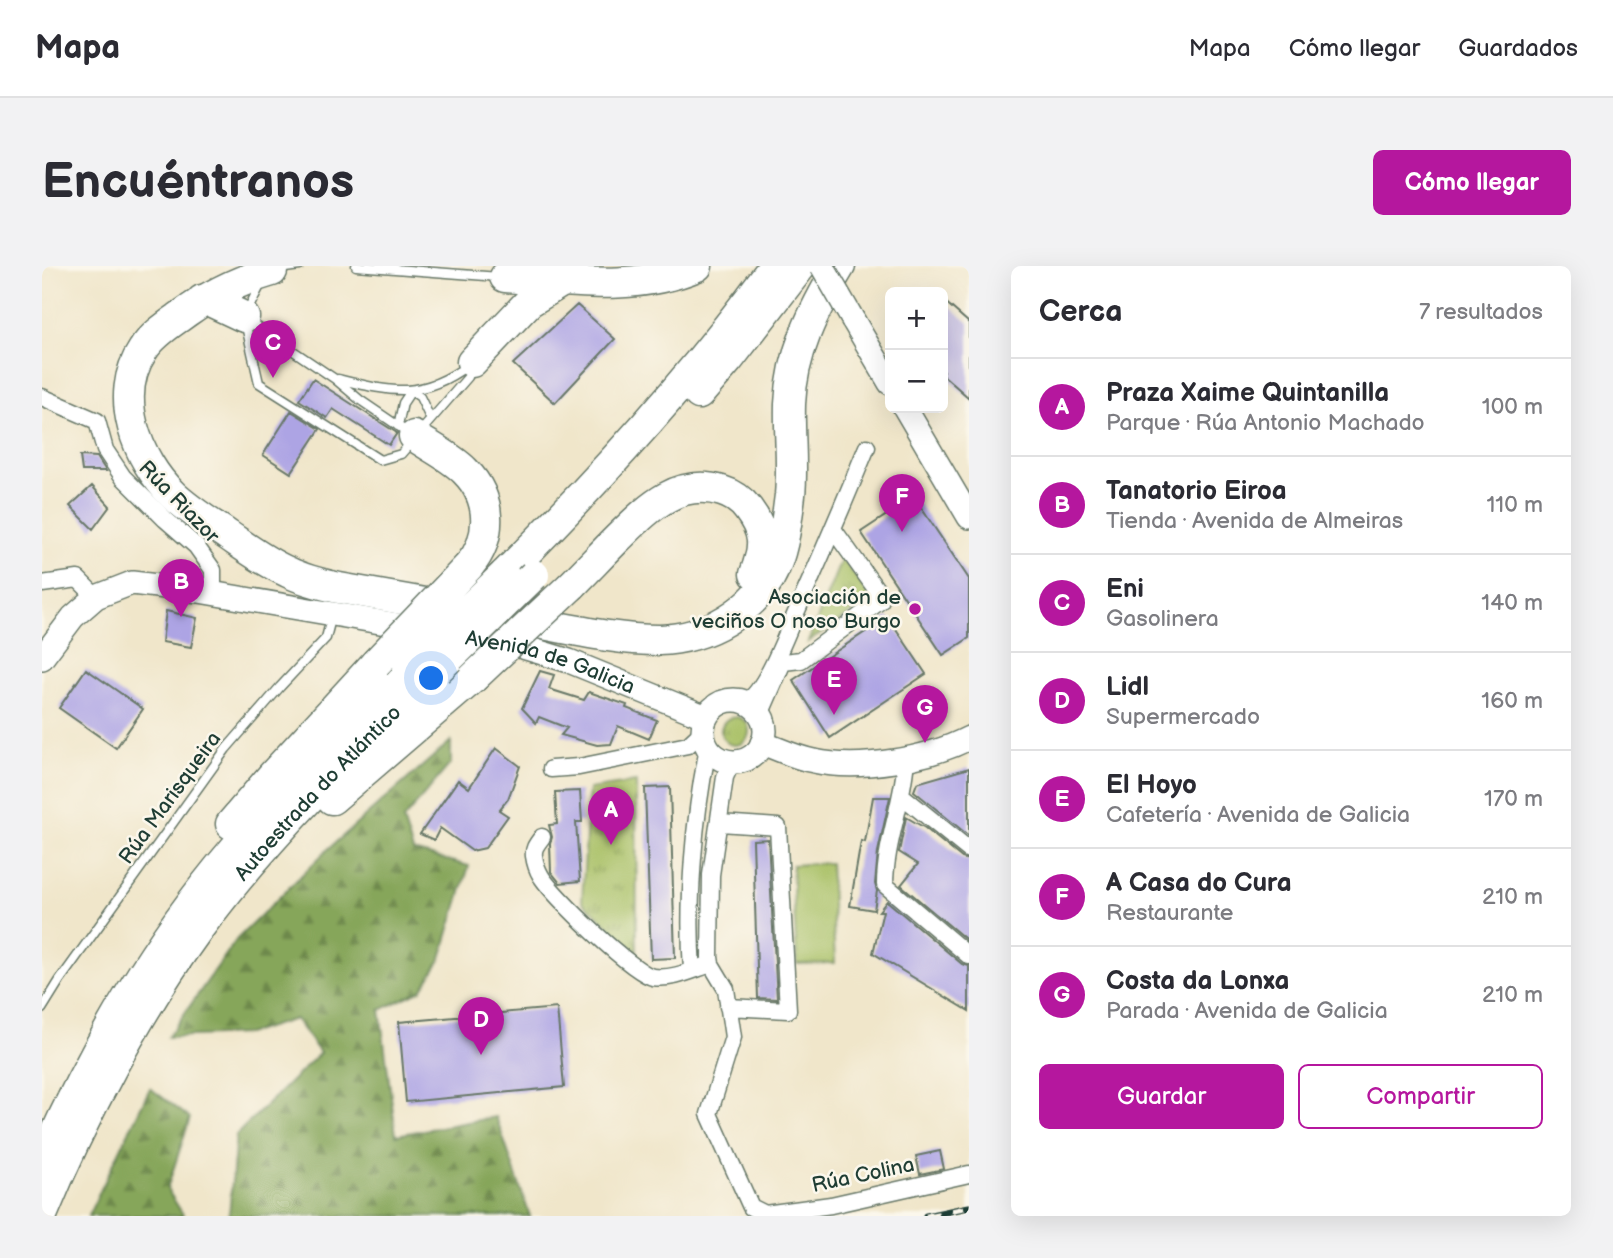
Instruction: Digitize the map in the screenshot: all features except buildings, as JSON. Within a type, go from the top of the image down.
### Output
[{"type":"highway","points":[[505,277],[630,283],[670,276],[697,266]]},
{"type":"highway","name":"Autoestrada do Atlántico","points":[[42,1164],[108,1034],[151,962],[205,886],[268,811],[581,497],[644,429],[742,310],[774,266]]},
{"type":"highway","name":"Autoestrada do Atlántico","points":[[42,1216],[106,1083],[159,988],[196,932],[252,862],[365,740],[534,575],[653,447],[729,359],[801,266]]},
{"type":"highway","points":[[286,268],[249,277],[224,309],[163,329],[143,349],[135,365],[130,387],[130,410],[145,458],[173,494],[199,516],[259,556],[287,572],[309,580],[550,625],[629,638],[661,640],[693,635],[719,625],[744,609],[760,591],[774,568],[785,530],[790,492],[790,402],[794,374],[801,344],[816,307],[840,266]]},
{"type":"highway","points":[[472,362],[528,302],[563,281]]},
{"type":"highway","points":[[224,309],[193,319],[162,346],[150,364],[143,384],[141,405],[146,428],[155,452],[191,493],[265,547],[298,563],[358,580],[646,628],[674,626],[700,620],[742,594],[754,577],[761,557],[763,538],[756,520],[744,503],[728,493],[709,487],[688,488],[666,496],[648,509],[572,585],[473,678],[284,841],[252,862]]},
{"type":"highway","points":[[108,1034],[126,976],[187,881],[272,776],[479,553],[484,542],[486,525],[485,506],[477,486],[464,470],[414,427]]},
{"type":"main road","points":[[822,266],[885,374]]},
{"type":"main road","points":[[908,413],[969,517]]},
{"type":"main road","name":"Avenida de Galicia","points":[[96,597],[132,583],[213,593],[523,647],[569,662],[702,741],[722,760],[732,762]]},
{"type":"main road","points":[[42,658],[72,617],[96,597]]},
{"type":"main road","points":[[702,741],[716,705],[734,699],[753,709],[765,731],[762,743],[751,757],[732,762]]},
{"type":"main road","points":[[762,743],[812,761],[847,766],[906,758],[955,746],[969,738]]},
{"type":"street","name":"Rúa Riazor","points":[[42,397],[97,421],[105,450],[123,477],[196,546],[213,570],[213,593]]},
{"type":"street","points":[[753,709],[867,447]]},
{"type":"street","points":[[753,709],[783,662],[801,660],[880,601],[876,589],[833,529]]},
{"type":"street","points":[[42,584],[78,579],[96,597]]},
{"type":"street","points":[[551,769],[579,767],[702,741],[692,875],[692,970]]},
{"type":"street","points":[[906,758],[905,783],[885,866],[885,885],[969,956]]},
{"type":"street","points":[[732,762],[725,777],[711,875],[710,964],[726,989],[733,1037],[709,1114],[751,1207],[765,1214]]},
{"type":"street","points":[[901,795],[969,850]]},
{"type":"street","points":[[720,823],[778,827],[788,1010],[728,1007]]},
{"type":"street","points":[[542,837],[534,848],[534,859],[542,877],[572,911],[639,971],[652,977],[675,976],[710,964]]},
{"type":"street","name":"Rúa Colina","points":[[765,1214],[831,1205],[969,1174]]},
{"type":"lane","points":[[356,266],[505,277]]},
{"type":"lane","points":[[224,309],[286,268]]},
{"type":"lane","points":[[224,309],[335,379],[360,400],[414,427]]},
{"type":"lane","points":[[224,309],[259,383],[380,460],[401,454],[414,427],[420,397],[411,391]]},
{"type":"lane","points":[[335,379],[377,388],[411,391],[439,384],[472,362]]},
{"type":"lane","points":[[414,427],[468,377],[472,362]]},
{"type":"lane","points":[[411,391],[403,403],[414,427]]},
{"type":"lane","name":"Rúa Marisqueira","points":[[42,1009],[226,749],[279,687],[326,638],[332,615]]},
{"type":"green space","points":[[842,558],[872,599],[808,642]]},
{"type":"green space","points":[[735,717],[745,721],[749,731],[745,741],[735,745],[725,741],[721,731],[725,721]]},
{"type":"green space","points":[[451,741],[451,763],[403,820],[413,851],[469,866],[440,961],[421,990],[380,1010],[396,1135],[496,1117],[530,1216],[229,1216],[236,1135],[320,1053],[295,1019],[247,1034],[168,1037],[237,939],[327,850]]},
{"type":"green space","points":[[636,782],[637,952],[582,901],[589,789]]},
{"type":"green space","points":[[830,863],[835,963],[797,964],[792,865]]},
{"type":"green space","points":[[150,1088],[190,1118],[167,1189],[184,1216],[88,1216]]},
{"type":"railway","points":[[926,1216],[969,1207]]},
{"type":"place","name":"Eni","points":[[273,378]]},
{"type":"place","name":"A Casa do Cura","points":[[902,532]]},
{"type":"place","name":"Asociación de veciños O noso Burgo","points":[[915,609]]},
{"type":"place","name":"Tanatorio Eiroa","points":[[181,617]]},
{"type":"place","name":"El Hoyo","points":[[834,715]]},
{"type":"place","name":"Costa da Lonxa","points":[[925,743]]},
{"type":"place","name":"Praza Xaime Quintanilla","points":[[611,845]]},
{"type":"place","name":"Lidl","points":[[481,1055]]}]
